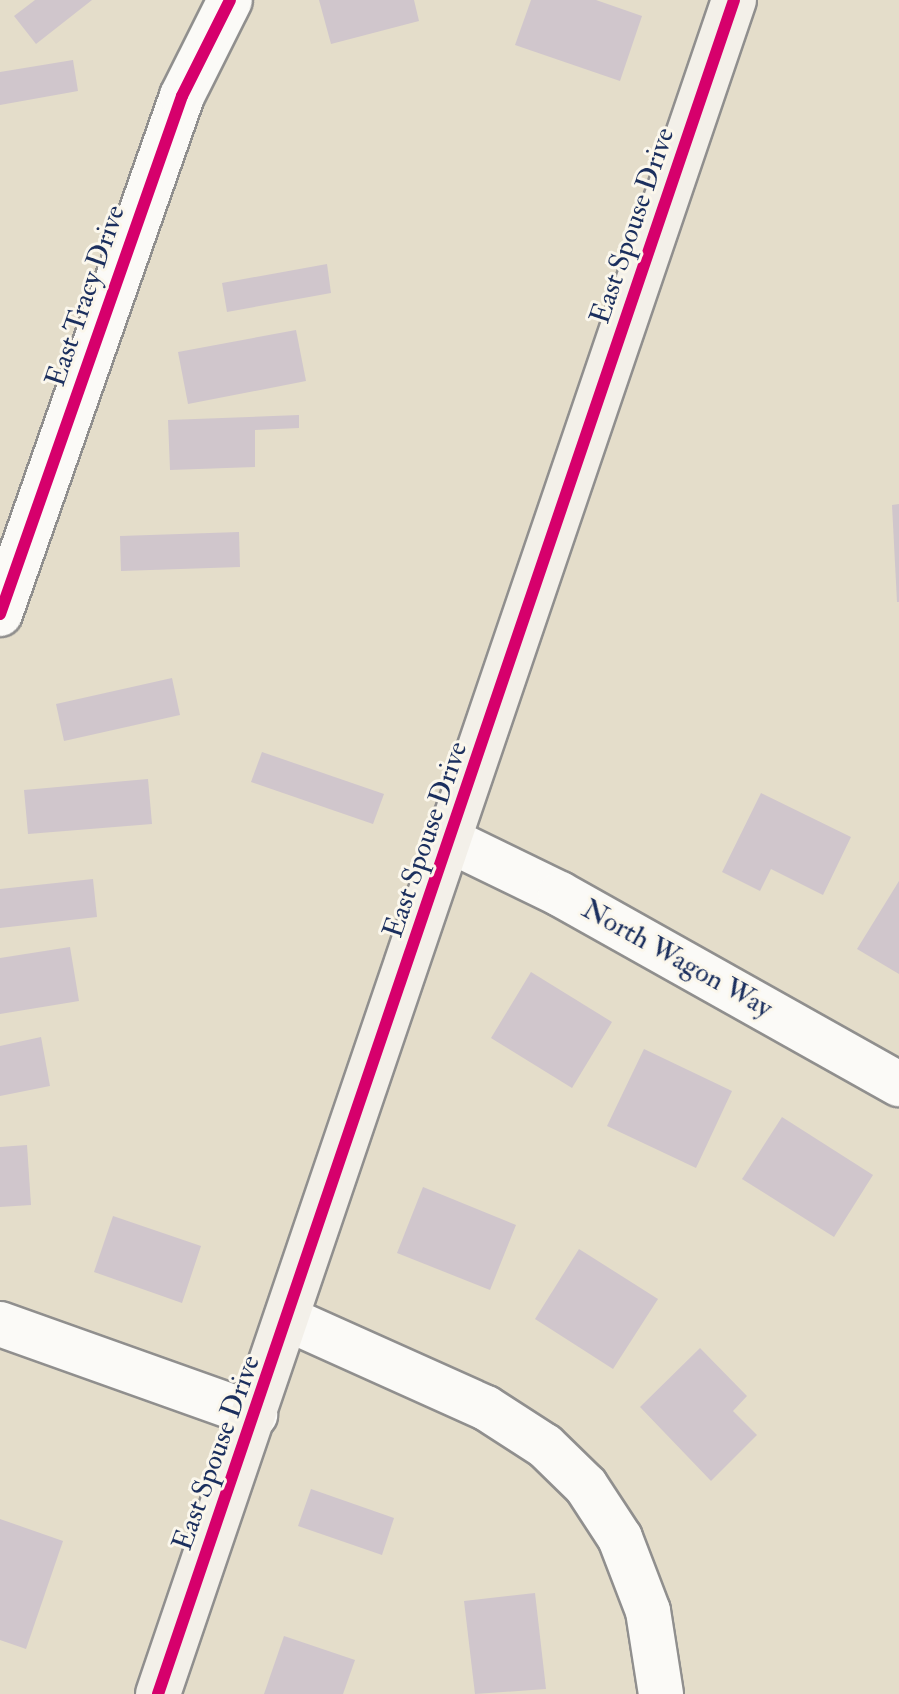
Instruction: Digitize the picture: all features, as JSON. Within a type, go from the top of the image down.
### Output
[{"type":"street","name":"East Tracy Drive","points":[[0,614],[182,96],[230,0]]},
{"type":"street","name":"East Spouse Drive","points":[[158,1694],[290,1320],[734,0]]},
{"type":"street","name":"North Wagon Way","points":[[451,841],[560,894],[899,1084]]},
{"type":"street","points":[[290,1320],[486,1408],[545,1446],[586,1486],[620,1538],[648,1611],[661,1694]]},
{"type":"street","points":[[0,1324],[255,1415]]},
{"type":"building","points":[[35,0],[92,0],[36,44],[14,16]]},
{"type":"building","points":[[319,0],[414,0],[419,21],[331,44]]},
{"type":"building","points":[[531,0],[596,0],[642,16],[620,81],[515,45]]},
{"type":"building","points":[[73,60],[78,91],[0,105],[0,72]]},
{"type":"building","points":[[327,264],[331,293],[227,312],[222,283]]},
{"type":"building","points":[[296,330],[306,381],[188,404],[178,352]]},
{"type":"building","points":[[299,415],[299,428],[255,430],[255,467],[170,470],[168,420]]},
{"type":"building","points":[[899,504],[899,602],[897,602],[892,505]]},
{"type":"building","points":[[239,532],[240,567],[121,571],[120,536]]},
{"type":"building","points":[[172,678],[180,715],[64,741],[56,704]]},
{"type":"building","points":[[262,752],[384,794],[373,824],[251,782]]},
{"type":"building","points":[[148,779],[152,824],[28,834],[24,790]]},
{"type":"building","points":[[761,793],[851,837],[823,895],[771,869],[760,891],[722,872]]},
{"type":"building","points":[[93,879],[97,917],[0,928],[0,889]]},
{"type":"building","points":[[899,881],[899,974],[857,949]]},
{"type":"building","points":[[70,947],[79,1001],[0,1014],[0,958]]},
{"type":"building","points":[[531,972],[612,1022],[572,1088],[491,1038]]},
{"type":"building","points":[[41,1037],[50,1086],[0,1096],[0,1046]]},
{"type":"building","points":[[644,1049],[732,1091],[696,1168],[607,1126]]},
{"type":"building","points":[[782,1117],[873,1175],[834,1237],[742,1179]]},
{"type":"building","points":[[27,1145],[31,1205],[0,1207],[0,1147]]},
{"type":"building","points":[[423,1187],[516,1225],[490,1290],[397,1253]]},
{"type":"building","points":[[113,1216],[201,1246],[182,1303],[94,1272]]},
{"type":"building","points":[[579,1249],[658,1299],[613,1369],[535,1319]]},
{"type":"building","points":[[700,1348],[747,1396],[733,1411],[757,1435],[711,1481],[640,1407]]},
{"type":"building","points":[[311,1489],[394,1518],[382,1555],[298,1526]]},
{"type":"building","points":[[0,1519],[63,1541],[26,1649],[0,1640]]},
{"type":"building","points":[[535,1593],[546,1689],[475,1694],[464,1601]]},
{"type":"building","points":[[284,1636],[355,1660],[343,1694],[264,1694]]},
{"type":"cycle path","points":[[0,614],[182,96],[230,0]]},
{"type":"cycle path","points":[[158,1694],[734,0]]}]
